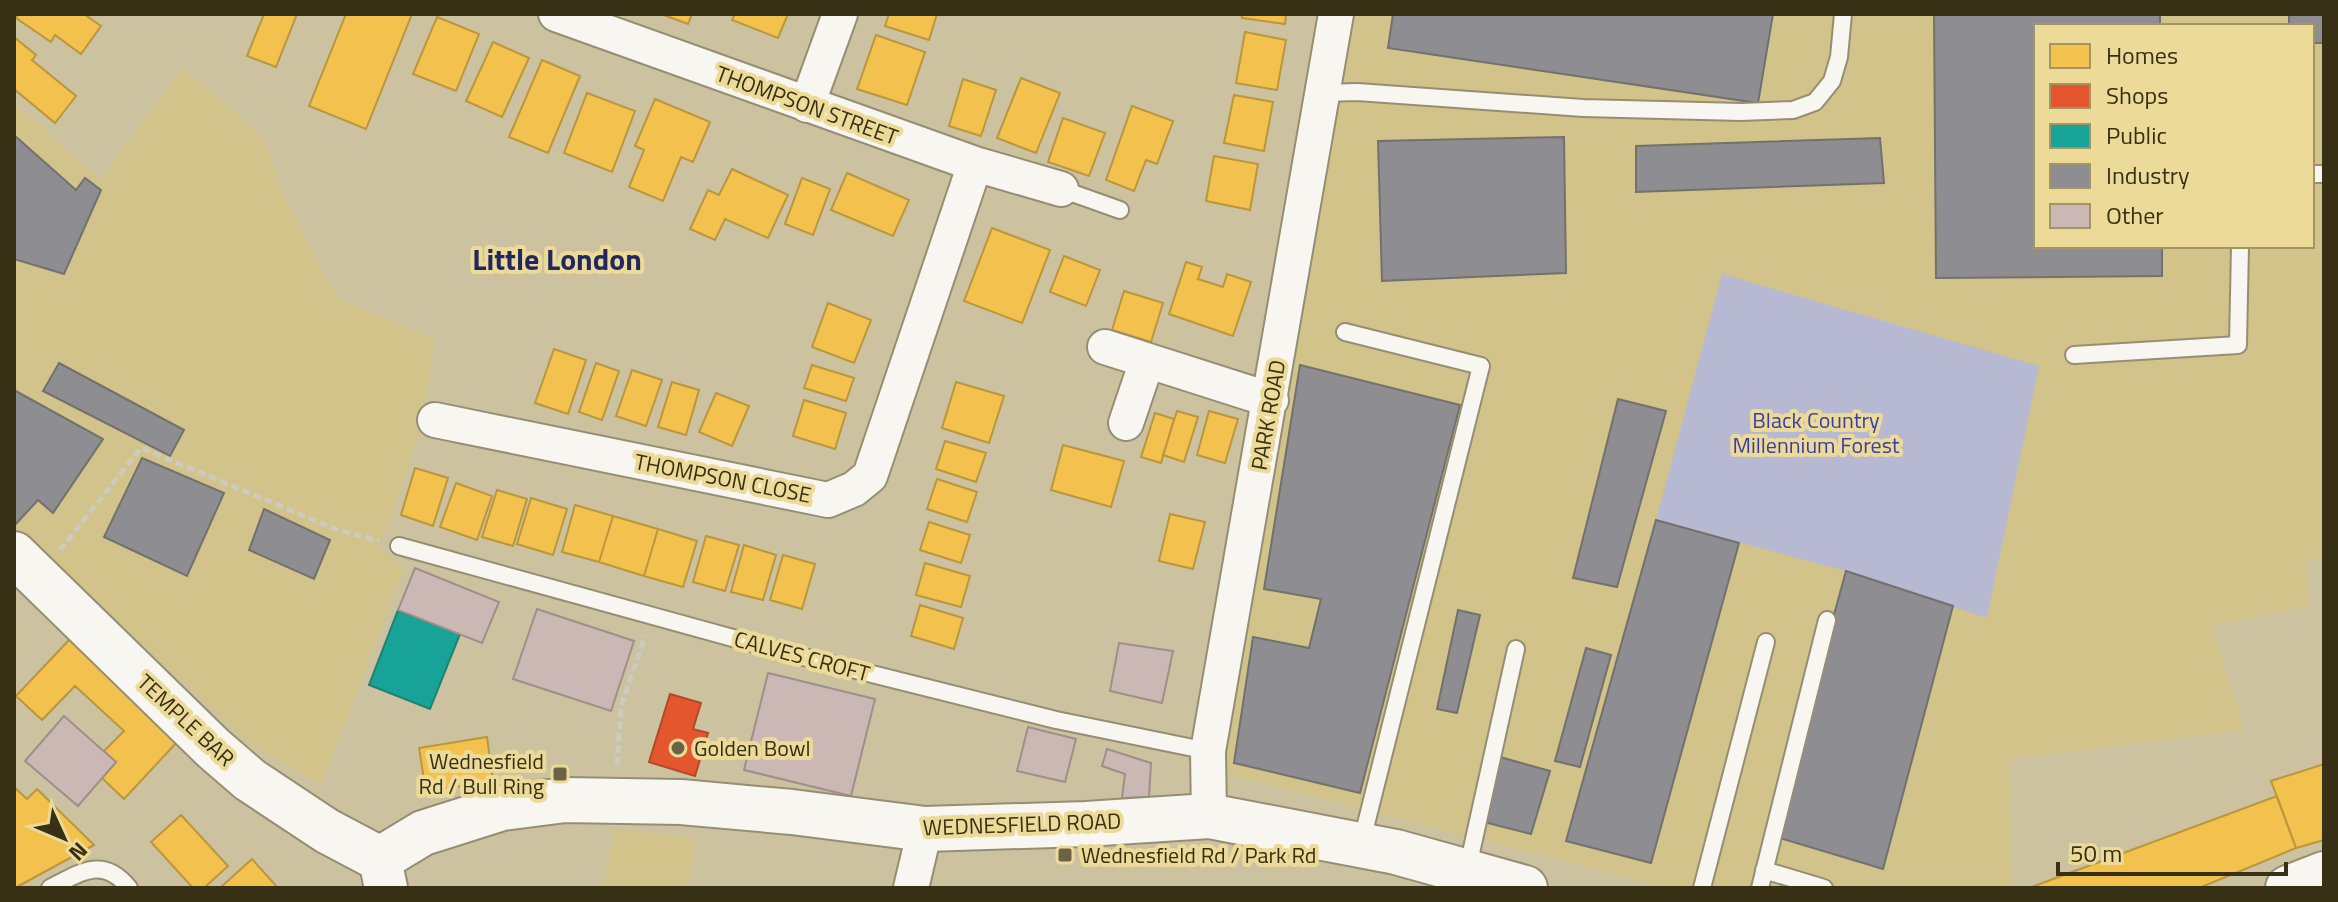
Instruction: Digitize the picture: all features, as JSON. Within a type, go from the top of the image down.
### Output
[{"type":"main road","name":"TEMPLE BAR","points":[[26,566],[213,748],[250,780],[383,873]]},
{"type":"main road","name":"WEDNESFIELD ROAD","points":[[383,873],[423,833],[502,808],[565,800],[681,802],[925,829],[1209,816],[1396,852],[1500,883]]},
{"type":"main road","points":[[2288,888],[2324,874]]},
{"type":"street","name":"THOMPSON STREET","points":[[556,14],[975,164],[1061,189]]},
{"type":"street","points":[[807,105],[840,14]]},
{"type":"street","name":"PARK ROAD","points":[[1209,816],[1208,751],[1336,14]]},
{"type":"street","name":"THOMPSON CLOSE","points":[[435,420],[828,500],[854,489],[870,476],[880,451],[975,164]]},
{"type":"street","points":[[1105,347],[1271,400]]},
{"type":"street","points":[[1126,423],[1147,361]]},
{"type":"street","points":[[911,888],[925,829]]},
{"type":"lane","points":[[1323,93],[1357,92],[1583,108],[1741,112],[1793,110],[1815,102],[1832,81],[1839,57],[1843,14]]},
{"type":"lane","points":[[1061,189],[1120,210]]},
{"type":"lane","points":[[2074,355],[2238,345],[2240,248]]},
{"type":"lane","points":[[1345,332],[1481,366],[1361,845]]},
{"type":"lane","name":"CALVES CROFT","points":[[399,546],[780,651],[1056,720],[1208,751]]},
{"type":"lane","points":[[1760,888],[1827,620]]},
{"type":"lane","points":[[1702,888],[1766,642]]},
{"type":"lane","points":[[1500,883],[1516,649]]},
{"type":"lane","points":[[50,888],[85,870],[101,869],[113,872],[129,888]]},
{"type":"lane","points":[[1764,870],[1824,888]]},
{"type":"path","points":[[26,566],[141,448],[338,530],[399,546]]},
{"type":"path","points":[[615,801],[621,707],[652,616]]},
{"type":"shaded area","points":[[1355,14],[2324,14],[2324,558],[2306,559],[2309,606],[2212,626],[2245,730],[2010,759],[2011,888],[1669,888],[1223,773]]},
{"type":"shaded area","points":[[182,67],[264,138],[284,196],[337,298],[435,339],[421,425],[378,548],[404,568],[321,785],[249,743],[14,524],[14,103],[101,180]]},
{"type":"shaded area","points":[[615,829],[695,838],[689,888],[603,888]]},
{"type":"green space","name":"Black Country Millennium Forest","points":[[1722,274],[2039,366],[1987,618],[1846,571],[1656,520]]},
{"type":"building: Homes","points":[[19,14],[84,14],[101,26],[81,54],[55,35],[51,42],[16,18]]},
{"type":"building: Homes","points":[[264,14],[297,14],[276,67],[247,56]]},
{"type":"building: Homes","points":[[346,14],[412,14],[366,129],[309,106]]},
{"type":"building: Homes","points":[[661,14],[692,14],[688,24]]},
{"type":"building: Homes","points":[[735,14],[788,14],[778,38],[732,20]]},
{"type":"building: Homes","points":[[889,14],[937,14],[929,40],[885,26]]},
{"type":"building: Homes","points":[[1242,14],[1286,14],[1285,24],[1242,18]]},
{"type":"building: Homes","points":[[437,17],[479,34],[456,91],[413,74]]},
{"type":"building: Homes","points":[[1245,32],[1286,40],[1277,90],[1236,83]]},
{"type":"building: Homes","points":[[876,35],[925,52],[907,105],[857,89]]},
{"type":"building: Homes","points":[[14,37],[36,55],[32,60],[76,96],[55,123],[14,89]]},
{"type":"building: Homes","points":[[493,42],[529,58],[502,117],[466,101]]},
{"type":"building: Homes","points":[[542,60],[580,76],[548,153],[509,137]]},
{"type":"building: Homes","points":[[1021,78],[1060,93],[1036,153],[997,138]]},
{"type":"building: Homes","points":[[963,79],[996,90],[981,136],[949,126]]},
{"type":"building: Homes","points":[[587,93],[635,111],[612,172],[564,153]]},
{"type":"building: Homes","points":[[1234,95],[1273,102],[1264,151],[1224,143]]},
{"type":"building: Homes","points":[[655,99],[710,122],[693,162],[681,157],[663,201],[629,187],[644,150],[635,146]]},
{"type":"building: Homes","points":[[1132,106],[1173,121],[1157,164],[1146,160],[1134,191],[1106,180]]},
{"type":"building: Homes","points":[[1063,118],[1105,133],[1089,176],[1048,162]]},
{"type":"building: Homes","points":[[1214,156],[1258,164],[1250,210],[1206,201]]},
{"type":"building: Homes","points":[[732,169],[788,195],[768,238],[725,219],[715,240],[690,229],[708,190],[719,195]]},
{"type":"building: Homes","points":[[847,173],[909,200],[893,236],[831,210]]},
{"type":"building: Homes","points":[[802,178],[830,189],[813,235],[785,224]]},
{"type":"building: Homes","points":[[992,228],[1050,250],[1022,323],[964,301]]},
{"type":"building: Homes","points":[[1064,256],[1100,270],[1086,306],[1050,292]]},
{"type":"building: Homes","points":[[1186,262],[1202,267],[1198,279],[1223,287],[1227,274],[1251,282],[1233,336],[1169,314]]},
{"type":"building: Homes","points":[[1124,291],[1163,303],[1151,342],[1112,330]]},
{"type":"building: Homes","points":[[828,303],[871,320],[854,363],[812,347]]},
{"type":"building: Homes","points":[[554,349],[586,360],[568,414],[535,403]]},
{"type":"building: Homes","points":[[596,363],[619,371],[602,420],[579,412]]},
{"type":"building: Homes","points":[[812,365],[854,378],[846,401],[804,388]]},
{"type":"building: Homes","points":[[632,370],[662,380],[646,426],[616,416]]},
{"type":"building: Homes","points":[[672,382],[699,390],[686,435],[658,427]]},
{"type":"building: Homes","points":[[956,382],[1004,396],[989,443],[942,428]]},
{"type":"building: Homes","points":[[716,393],[749,406],[732,446],[699,432]]},
{"type":"building: Homes","points":[[804,400],[846,413],[835,449],[793,436]]},
{"type":"building: Homes","points":[[1177,411],[1198,417],[1184,462],[1163,455]]},
{"type":"building: Homes","points":[[1209,411],[1238,419],[1225,463],[1197,455]]},
{"type":"building: Homes","points":[[1155,413],[1174,419],[1161,463],[1141,457]]},
{"type":"building: Homes","points":[[945,441],[986,453],[976,482],[936,469]]},
{"type":"building: Homes","points":[[1063,445],[1124,461],[1111,507],[1051,490]]},
{"type":"building: Homes","points":[[415,468],[448,478],[433,526],[401,515]]},
{"type":"building: Homes","points":[[937,479],[977,492],[967,522],[927,509]]},
{"type":"building: Homes","points":[[456,483],[492,496],[477,540],[440,527]]},
{"type":"building: Homes","points":[[497,490],[527,499],[513,546],[482,537]]},
{"type":"building: Homes","points":[[531,498],[567,509],[553,555],[517,544]]},
{"type":"building: Homes","points":[[575,505],[613,516],[599,562],[562,552]]},
{"type":"building: Homes","points":[[1170,514],[1205,522],[1193,569],[1159,561]]},
{"type":"building: Homes","points":[[613,516],[658,529],[644,576],[599,562]]},
{"type":"building: Homes","points":[[929,522],[970,535],[961,563],[920,550]]},
{"type":"building: Homes","points":[[658,529],[697,541],[683,587],[644,576]]},
{"type":"building: Homes","points":[[706,536],[739,545],[725,591],[693,582]]},
{"type":"building: Homes","points":[[744,545],[776,555],[763,600],[731,592]]},
{"type":"building: Homes","points":[[783,555],[815,564],[802,609],[770,600]]},
{"type":"building: Homes","points":[[925,563],[970,576],[961,607],[916,595]]},
{"type":"building: Homes","points":[[920,605],[963,618],[954,649],[911,636]]},
{"type":"building: Homes","points":[[70,639],[178,741],[124,799],[102,778],[116,762],[104,751],[124,731],[75,686],[42,720],[16,696]]},
{"type":"building: Homes","points":[[487,737],[493,781],[426,792],[419,748]]},
{"type":"building: Homes","points":[[2324,764],[2324,840],[2296,848],[2271,781]]},
{"type":"building: Homes","points":[[14,787],[27,799],[37,789],[94,845],[15,888]]},
{"type":"building: Homes","points":[[2277,796],[2296,848],[2199,888],[2029,888]]},
{"type":"building: Homes","points":[[181,815],[228,866],[204,888],[193,888],[151,842]]},
{"type":"building: Homes","points":[[252,859],[278,888],[221,887]]},
{"type":"building: Shops","name":"Golden Bowl","points":[[670,694],[701,703],[693,729],[708,733],[695,776],[649,762]]},
{"type":"building: Public","points":[[398,610],[460,634],[430,709],[369,685]]},
{"type":"building: Industry","points":[[1393,14],[1773,14],[1758,103],[1388,48]]},
{"type":"building: Industry","points":[[1934,14],[2160,14],[2160,24],[2034,24],[2034,248],[2162,248],[2162,276],[1936,278]]},
{"type":"building: Industry","points":[[2289,14],[2324,14],[2324,43],[2314,43],[2314,24],[2289,24]]},
{"type":"building: Industry","points":[[14,135],[76,190],[85,178],[101,190],[64,274],[14,259]]},
{"type":"building: Industry","points":[[1564,137],[1566,273],[1382,281],[1378,141]]},
{"type":"building: Industry","points":[[1880,138],[1884,183],[1636,192],[1636,146]]},
{"type":"building: Industry","points":[[59,363],[184,430],[170,456],[43,391]]},
{"type":"building: Industry","points":[[1300,365],[1460,405],[1360,793],[1234,763],[1253,637],[1309,648],[1321,599],[1264,589]]},
{"type":"building: Industry","points":[[14,390],[103,439],[53,513],[38,500],[15,525]]},
{"type":"building: Industry","points":[[1618,399],[1666,411],[1617,587],[1573,578]]},
{"type":"building: Industry","points":[[142,458],[224,493],[187,576],[104,537]]},
{"type":"building: Industry","points":[[264,509],[330,540],[314,579],[249,550]]},
{"type":"building: Industry","points":[[1656,520],[1739,543],[1651,863],[1566,841]]},
{"type":"building: Industry","points":[[1846,571],[1953,606],[1883,869],[1773,836]]},
{"type":"building: Industry","points":[[1458,610],[1480,615],[1457,713],[1437,709]]},
{"type":"building: Industry","points":[[1586,648],[1611,655],[1580,767],[1555,761]]},
{"type":"building: Industry","points":[[1500,757],[1550,771],[1531,834],[1484,822]]},
{"type":"building: Other","points":[[415,568],[499,602],[482,643],[398,610]]},
{"type":"building: Other","points":[[537,609],[634,641],[611,711],[513,679]]},
{"type":"building: Other","points":[[1119,643],[1173,651],[1162,703],[1110,691]]},
{"type":"building: Other","points":[[768,673],[875,699],[851,796],[744,770]]},
{"type":"building: Other","points":[[64,716],[116,762],[78,806],[25,761]]},
{"type":"building: Other","points":[[1028,727],[1076,739],[1065,782],[1017,771]]},
{"type":"building: Other","points":[[1107,749],[1151,763],[1149,797],[1122,798],[1125,774],[1102,766]]},
{"type":"place","name":"Golden Bowl","points":[[678,748]]},
{"type":"place","name":"Wednesfield Rd / Bull Ring","points":[[560,774]]},
{"type":"place","name":"Wednesfield Rd / Park Rd","points":[[1065,855]]},
{"type":"district","name":"Little London","points":[[557,259]]}]
